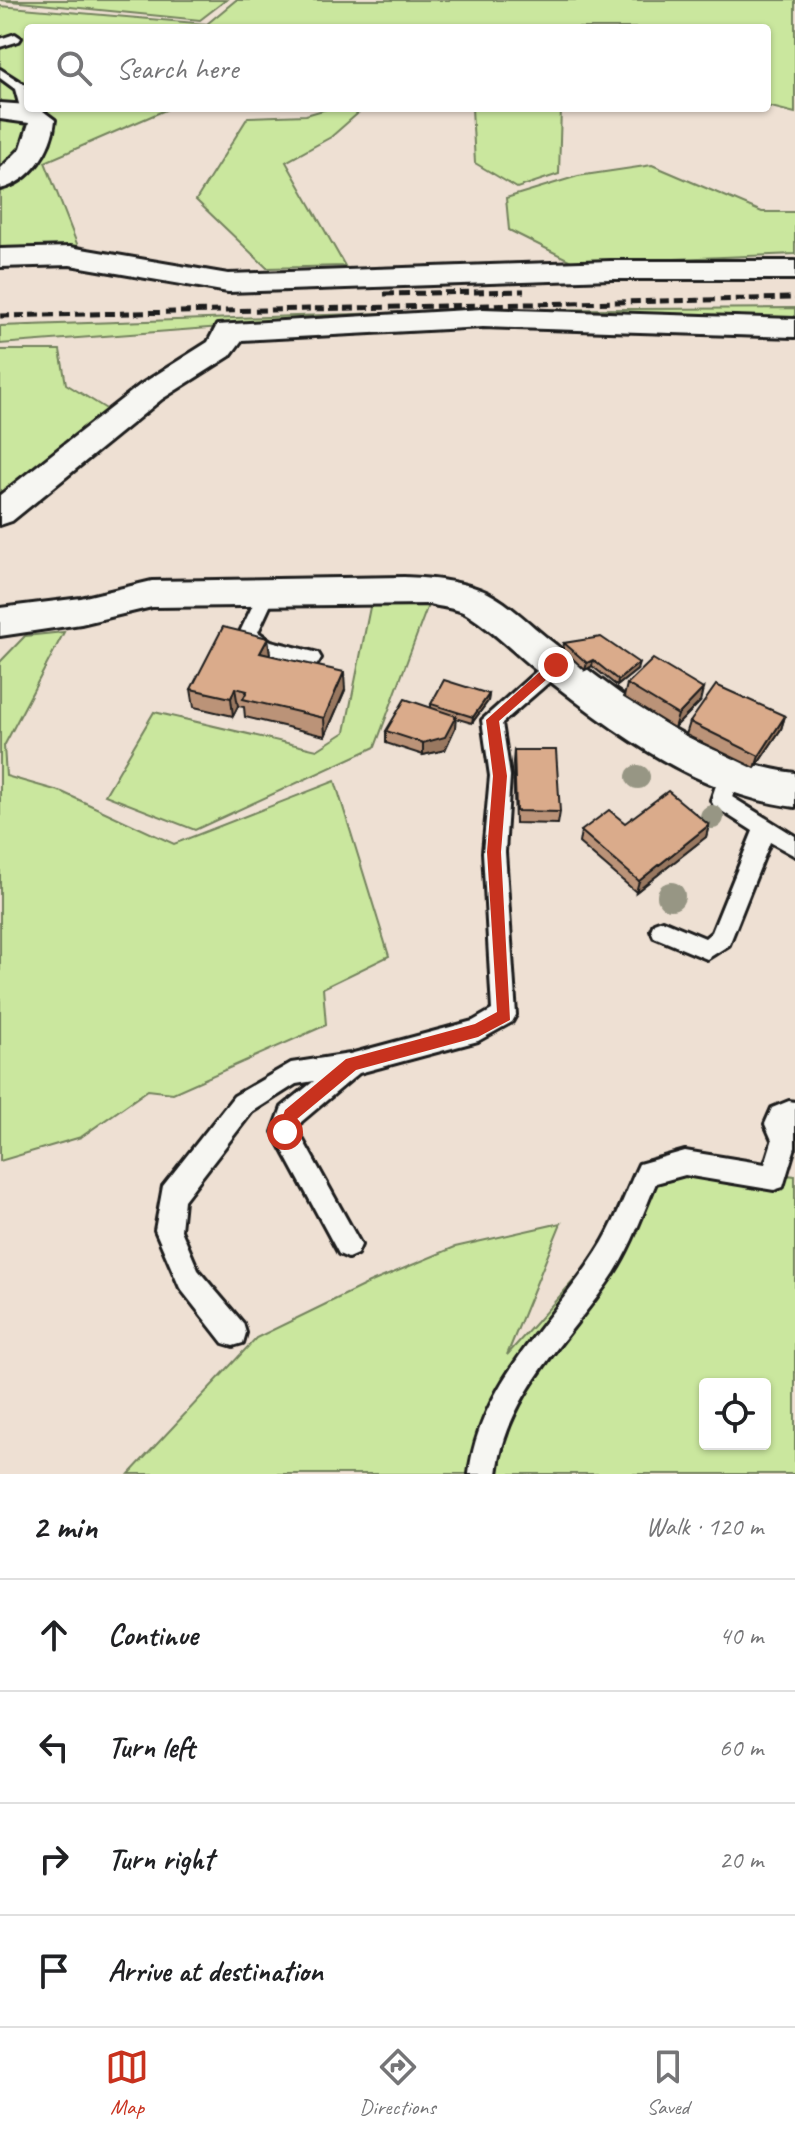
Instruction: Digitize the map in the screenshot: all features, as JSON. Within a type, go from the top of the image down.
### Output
[{"type":"street","points":[[0,111],[24,112]]},
{"type":"street","points":[[0,181],[19,169],[42,136],[42,120],[27,112]]},
{"type":"street","points":[[0,258],[70,256],[228,283],[611,270],[795,270]]},
{"type":"street","points":[[0,513],[151,392],[225,345],[228,332],[483,318],[795,328]]},
{"type":"street","points":[[0,648],[14,621],[81,611],[152,594],[404,590],[452,595],[475,602],[621,714],[699,764],[780,791],[795,790]]},
{"type":"lane","points":[[0,43],[15,38]]},
{"type":"lane","points":[[0,73],[19,82],[24,92]]},
{"type":"lane","points":[[268,591],[248,634],[265,646],[311,658],[303,671]]},
{"type":"lane","points":[[233,1333],[189,1279],[168,1230],[172,1195],[243,1104],[291,1074],[352,1064],[478,1030],[504,1015],[494,852],[500,776],[492,720],[556,665]]},
{"type":"lane","points":[[729,774],[721,800],[795,847]]},
{"type":"lane","points":[[662,930],[707,949],[721,938],[765,828]]},
{"type":"lane","points":[[348,1245],[285,1132],[291,1115],[352,1064]]},
{"type":"lane","points":[[483,1474],[482,1451],[497,1411],[607,1260],[648,1173],[685,1163],[774,1178],[792,1125]]},
{"type":"green space","points":[[0,0],[226,0],[200,20]]},
{"type":"green space","points":[[236,0],[795,0],[795,113],[771,107],[771,24],[207,24]]},
{"type":"green space","points":[[0,6],[207,24],[24,24],[24,112],[161,112],[45,162],[79,249],[0,252]]},
{"type":"green space","points":[[316,112],[359,112],[331,137],[286,162],[345,266],[267,268],[196,200],[248,117]]},
{"type":"green space","points":[[472,112],[561,112],[559,174],[517,188],[475,163]]},
{"type":"green space","points":[[652,165],[762,212],[795,212],[795,254],[575,263],[509,230],[506,198],[578,176]]},
{"type":"green space","points":[[795,308],[795,320],[248,325],[0,344],[0,326],[474,310]]},
{"type":"green space","points":[[0,350],[60,350],[66,384],[108,410],[0,493]]},
{"type":"green space","points":[[371,602],[428,605],[375,747],[195,830],[105,795],[154,712],[317,750],[345,732]]},
{"type":"green space","points":[[64,632],[4,746],[6,776],[62,792],[174,844],[335,781],[389,956],[323,988],[326,1025],[173,1093],[148,1090],[81,1137],[0,1161],[0,662],[25,636]]},
{"type":"green space","points":[[657,1160],[795,1176],[795,1474],[129,1474],[256,1338],[369,1283],[455,1247],[561,1223],[507,1355],[593,1259]]},
{"type":"building","points":[[223,627],[268,638],[260,653],[344,672],[324,718],[243,699],[247,691],[235,688],[231,698],[191,689]]},
{"type":"building","points":[[601,637],[639,663],[618,680],[593,660],[587,663],[564,643]]},
{"type":"building","points":[[653,659],[703,689],[678,715],[627,684]]},
{"type":"building","points":[[444,680],[489,694],[473,717],[431,704]]},
{"type":"building","points":[[716,685],[785,716],[759,756],[690,722]]},
{"type":"building","points":[[405,699],[456,716],[445,737],[423,743],[386,731]]},
{"type":"building","points":[[514,750],[556,750],[560,812],[516,811]]},
{"type":"building","points":[[668,791],[709,825],[639,881],[581,831],[609,810],[625,823]]},
{"type":"railway","points":[[384,294],[524,291]]},
{"type":"railway","points":[[0,316],[795,298]]},
{"type":"route","points":[[285,1132],[291,1115],[352,1064],[478,1030],[504,1015],[501,925],[494,852],[500,776],[492,720],[556,665]]}]
